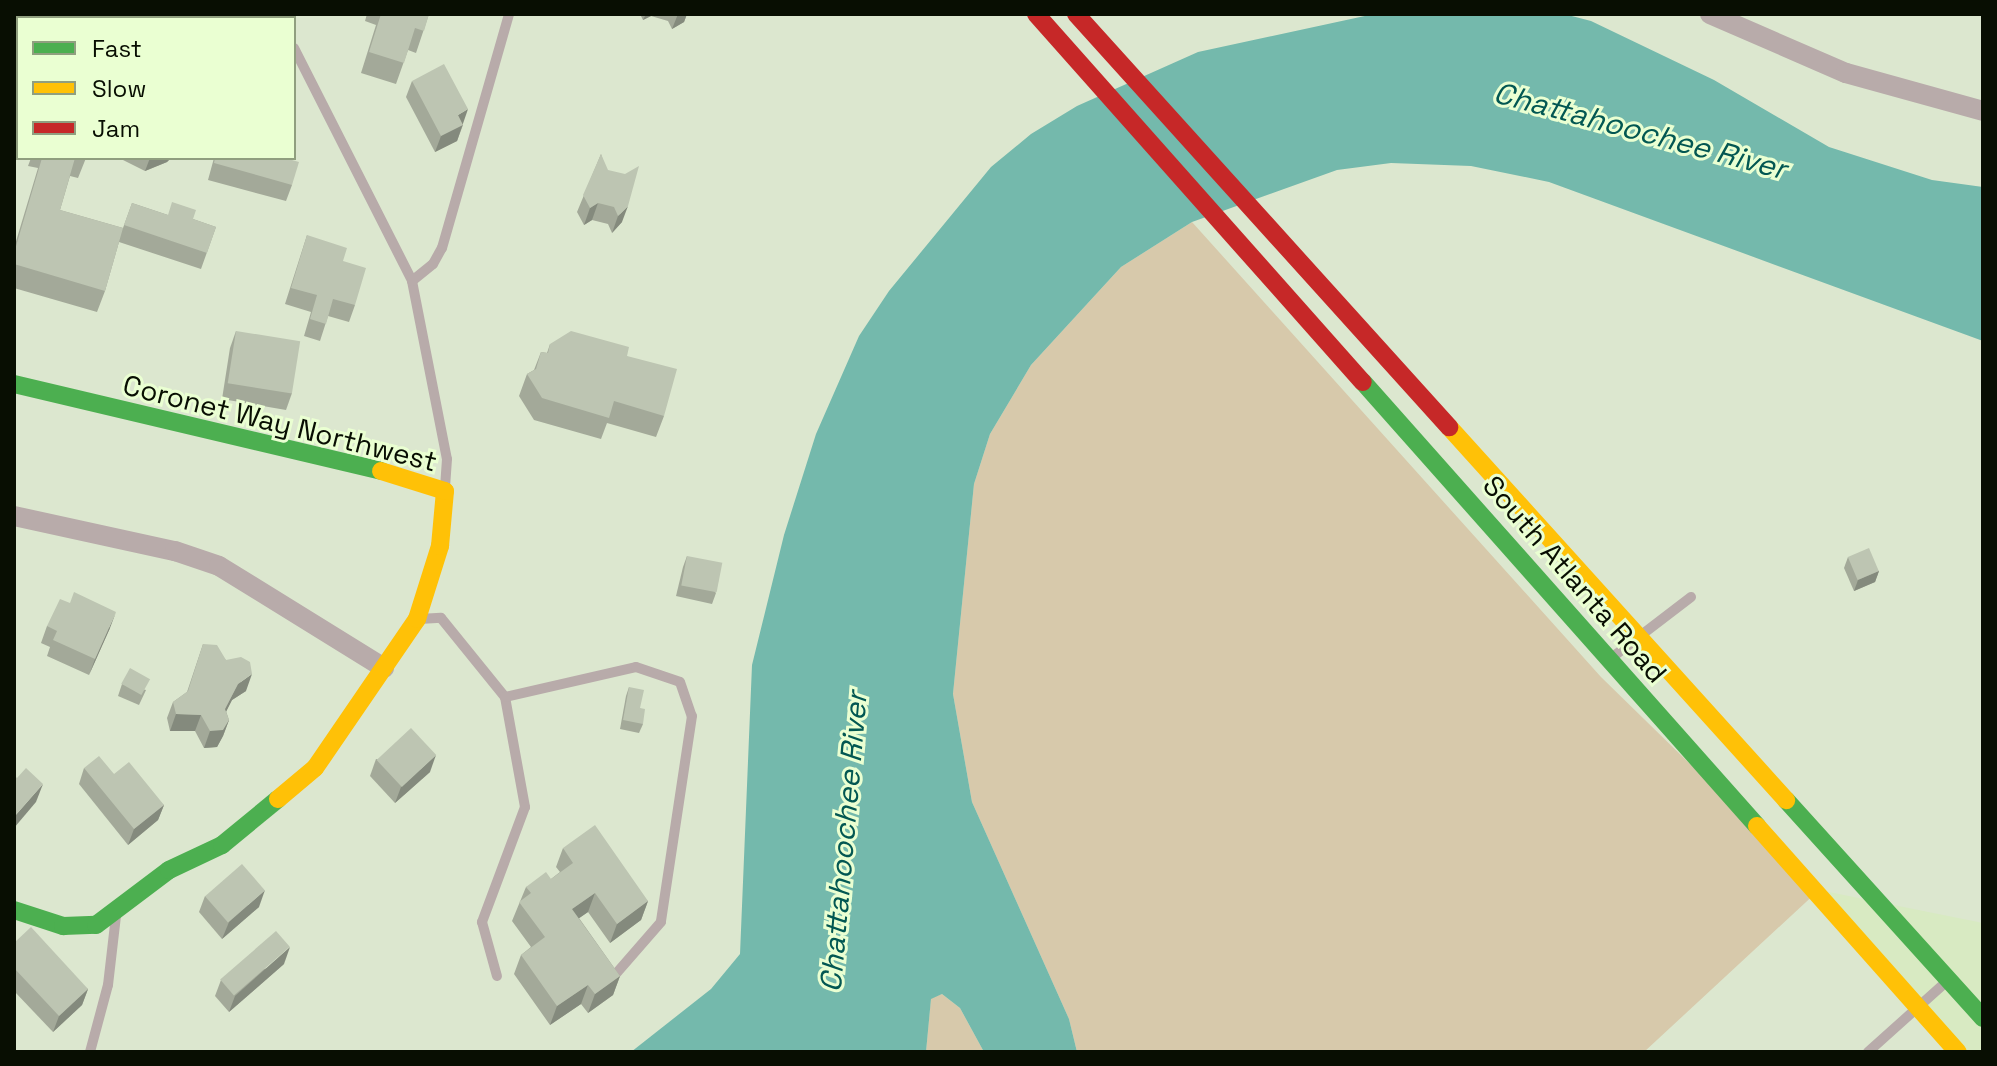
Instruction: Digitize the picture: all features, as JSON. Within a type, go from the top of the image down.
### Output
[{"type":"main road","name":"South Atlanta Road","points":[[1076,14],[1983,1018]]},
{"type":"main road","name":"South Atlanta Road","points":[[1040,18],[1958,1052]]},
{"type":"main road","name":"Coronet Way Northwest","points":[[14,384],[405,477],[445,491],[440,546],[417,619],[315,768],[222,845],[169,870],[116,914],[96,925],[79,927],[14,910]]},
{"type":"street","points":[[1710,14],[1846,73],[1975,110]]},
{"type":"street","points":[[14,516],[175,551],[219,566],[384,668]]},
{"type":"lane","points":[[412,281],[433,264],[442,248],[509,14]]},
{"type":"lane","points":[[296,52],[412,281],[447,459],[445,491]]},
{"type":"lane","points":[[1609,660],[1691,597]]},
{"type":"lane","points":[[417,619],[441,618],[505,697],[525,807],[482,922],[497,976]]},
{"type":"lane","points":[[505,697],[636,667],[680,682],[692,716],[661,922],[615,975]]},
{"type":"lane","points":[[90,1052],[108,985],[116,914]]},
{"type":"lane","points":[[1868,1052],[1949,979]]},
{"type":"shaded area","points":[[1192,222],[1601,677],[1819,890],[1644,1052],[1077,1052],[1069,1019],[972,802],[953,694],[974,484],[990,434],[1031,365],[1121,267]]},
{"type":"shaded area","points":[[1819,890],[1983,923],[1983,1052],[1958,1052]]},
{"type":"shaded area","points":[[942,994],[960,1008],[984,1052],[926,1052],[931,998]]},
{"type":"water","name":"Chattahoochee River","points":[[1374,14],[1564,14],[1591,21],[1714,80],[1829,147],[1932,180],[1983,187],[1983,341],[1549,182],[1471,166],[1391,163],[1337,170],[1192,222],[1121,267],[1031,365],[990,434],[974,484],[953,694],[972,802],[1069,1019],[1077,1052],[984,1052],[960,1008],[942,994],[931,999],[926,1052],[631,1052],[711,989],[740,954],[752,665],[784,535],[816,434],[859,336],[889,291],[991,167],[1031,134],[1077,106],[1198,52]]},
{"type":"building","points":[[88,14],[131,14],[131,16]]},
{"type":"building","points":[[381,14],[429,14],[424,31],[415,28],[404,63],[369,52]]},
{"type":"building","points":[[444,64],[468,109],[458,115],[463,125],[441,136],[412,81]]},
{"type":"building","points":[[601,154],[608,170],[625,174],[639,166],[628,206],[618,216],[614,207],[598,203],[590,208],[583,195]]},
{"type":"building","points":[[41,160],[74,160],[60,210],[123,228],[105,291],[14,264],[14,253]]},
{"type":"building","points":[[215,160],[299,162],[292,185],[214,163]]},
{"type":"building","points":[[172,202],[196,210],[193,219],[216,227],[207,253],[124,225],[132,203],[168,215]]},
{"type":"building","points":[[307,235],[347,248],[343,261],[366,268],[355,305],[333,299],[326,324],[310,319],[317,295],[291,288]]},
{"type":"building","points":[[236,331],[300,341],[292,394],[228,383]]},
{"type":"building","points":[[571,331],[629,347],[627,356],[677,369],[664,416],[614,401],[609,418],[542,398],[527,374],[536,369],[541,352],[548,353],[550,344]]},
{"type":"building","points":[[1869,548],[1879,571],[1858,580],[1848,557]]},
{"type":"building","points":[[687,556],[722,563],[717,592],[681,585]]},
{"type":"building","points":[[74,592],[116,612],[95,659],[53,640],[57,631],[47,626],[60,599],[70,603]]},
{"type":"building","points":[[203,644],[217,645],[226,660],[241,657],[250,662],[252,674],[238,684],[225,709],[229,720],[223,730],[210,731],[201,715],[176,714],[173,702],[188,691]]},
{"type":"building","points":[[130,668],[150,679],[141,695],[121,684]]},
{"type":"building","points":[[629,687],[644,690],[640,708],[645,709],[643,724],[623,720]]},
{"type":"building","points":[[411,728],[436,755],[402,787],[377,760]]},
{"type":"building","points":[[99,756],[114,774],[129,762],[164,805],[134,829],[84,768]]},
{"type":"building","points":[[26,768],[43,784],[14,817],[14,775],[17,778]]},
{"type":"building","points":[[595,825],[648,901],[617,924],[595,893],[572,909],[620,976],[595,994],[588,985],[557,1006],[521,955],[545,937],[519,902],[531,893],[526,887],[546,872],[551,879],[573,863],[563,848]]},
{"type":"building","points":[[242,864],[265,890],[228,923],[205,896]]},
{"type":"building","points":[[31,927],[88,989],[59,1016],[14,968],[14,943]]},
{"type":"building","points":[[276,931],[290,947],[234,995],[220,980]]},
{"type":"traffic: fast","points":[[1363,382],[1757,826]]},
{"type":"traffic: fast","points":[[14,384],[381,471]]},
{"type":"traffic: fast","points":[[14,910],[63,926],[96,925],[169,870],[222,845],[278,799]]},
{"type":"traffic: fast","points":[[1786,800],[1983,1018]]},
{"type":"traffic: slow","points":[[1449,427],[1786,800]]},
{"type":"traffic: slow","points":[[278,799],[315,768],[417,619],[440,546],[445,491],[381,471]]},
{"type":"traffic: slow","points":[[1757,826],[1958,1052]]},
{"type":"traffic: jam","points":[[1036,14],[1363,382]]},
{"type":"traffic: jam","points":[[1076,14],[1449,427]]}]
